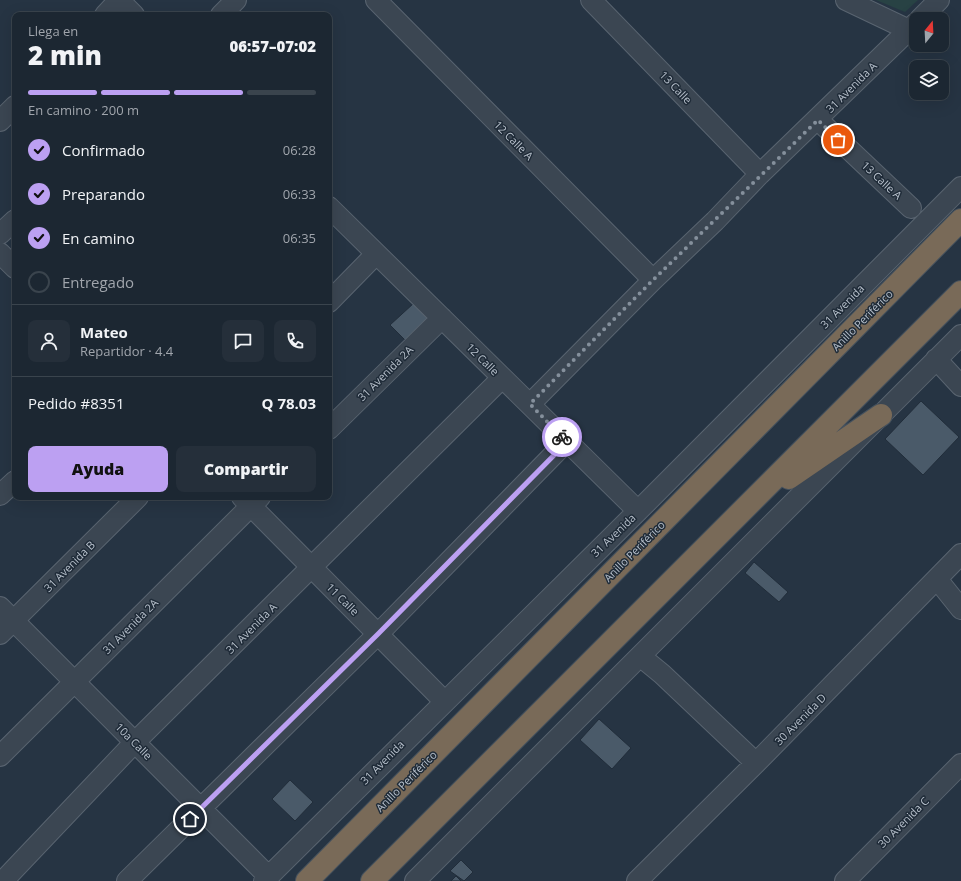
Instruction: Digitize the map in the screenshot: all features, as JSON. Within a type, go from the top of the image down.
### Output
[{"type":"highway","name":"Anillo Periférico","points":[[307,881],[961,220]]},
{"type":"highway","points":[[372,881],[961,292]]},
{"type":"highway","points":[[745,508],[881,415]]},
{"type":"street","points":[[108,12],[119,0],[131,12]]},
{"type":"street","points":[[224,12],[236,0]]},
{"type":"street","name":"12 Calle A","points":[[376,0],[653,280]]},
{"type":"street","name":"13 Calle","points":[[591,0],[760,174]]},
{"type":"street","points":[[846,0],[909,22]]},
{"type":"street","name":"31 Avenida A","points":[[927,12],[939,0]]},
{"type":"street","name":"31 Avenida A","points":[[530,404],[653,280],[715,221],[760,174],[818,120],[909,30]]},
{"type":"street","points":[[0,121],[12,109]]},
{"type":"street","name":"13 Calle A","points":[[818,120],[912,208]]},
{"type":"street","name":"31 Avenida","points":[[266,878],[638,511],[961,187]]},
{"type":"street","name":"12 Calle","points":[[332,210],[638,511]]},
{"type":"street","points":[[0,234],[12,223]]},
{"type":"street","points":[[0,253],[12,265]]},
{"type":"street","points":[[332,299],[376,254]]},
{"type":"street","name":"31 Avenida 2A","points":[[332,426],[442,318]]},
{"type":"street","points":[[414,881],[936,359],[958,344]]},
{"type":"street","points":[[936,359],[961,386]]},
{"type":"street","name":"31 Avenida A","points":[[3,881],[135,742],[502,378]]},
{"type":"street","points":[[127,881],[378,634],[567,442]]},
{"type":"street","points":[[0,495],[12,483]]},
{"type":"street","name":"31 Avenida B","points":[[5,621],[135,500]]},
{"type":"street","name":"31 Avenida 2A","points":[[0,756],[251,500]]},
{"type":"street","name":"11 Calle","points":[[251,500],[312,568],[444,701]]},
{"type":"street","name":"30 Avenida D","points":[[637,881],[756,763],[961,554]]},
{"type":"street","points":[[937,579],[961,608]]},
{"type":"street","name":"10a Calle","points":[[5,621],[74,681],[201,808],[266,878]]},
{"type":"street","points":[[640,656],[662,674],[756,763]]},
{"type":"street","name":"30 Avenida C","points":[[845,881],[961,764]]},
{"type":"green space","points":[[876,0],[918,0],[905,12]]},
{"type":"building","points":[[414,303],[431,320],[408,343],[390,325]]},
{"type":"building","points":[[921,401],[959,437],[923,475],[885,439]]},
{"type":"building","points":[[754,562],[788,592],[779,602],[745,573]]},
{"type":"building","points":[[599,719],[631,748],[612,769],[580,740]]},
{"type":"building","points":[[290,780],[313,802],[295,821],[272,799]]},
{"type":"building","points":[[461,860],[473,872],[464,881],[450,871]]},
{"type":"building","points":[[456,876],[461,881],[451,881]]},
{"type":"way so far","points":[[562,437],[530,404],[653,280],[715,221],[760,174],[818,120],[838,140]]},
{"type":"route","points":[[190,819],[378,634],[567,442],[562,437]]}]
